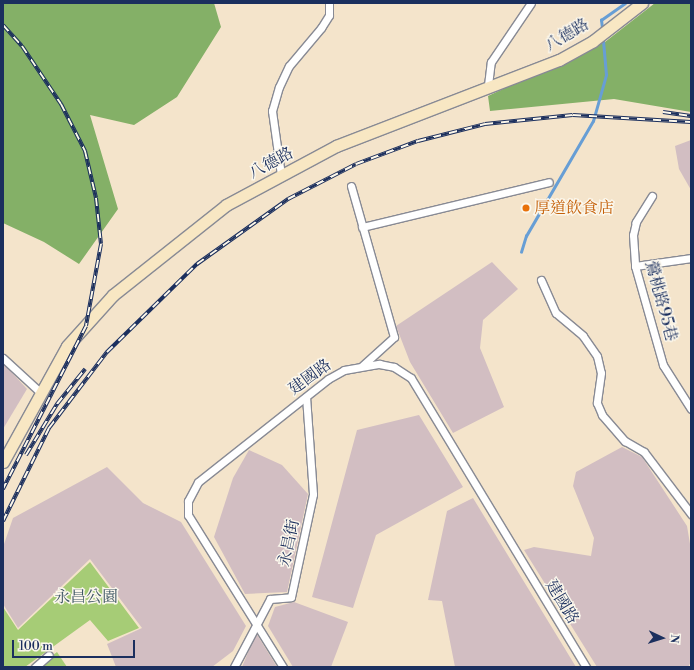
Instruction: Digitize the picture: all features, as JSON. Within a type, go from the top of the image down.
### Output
[{"type":"main road","name":"八德路","points":[[3,462],[40,392],[68,346],[113,295],[226,205],[336,146],[488,85],[559,60],[593,41],[642,3]]},
{"type":"street","points":[[281,175],[272,111],[277,93],[290,66],[321,28],[329,15],[329,3]]},
{"type":"street","points":[[488,85],[491,62],[531,3]]},
{"type":"street","points":[[362,227],[549,182]]},
{"type":"street","points":[[351,186],[394,338],[362,366]]},
{"type":"street","name":"鶯桃路95巷","points":[[652,196],[633,235],[635,266],[663,364],[691,409]]},
{"type":"street","points":[[635,266],[691,258]]},
{"type":"street","points":[[541,280],[556,313],[583,336],[597,356],[601,373],[597,403],[602,415],[624,441],[644,452],[691,514]]},
{"type":"street","points":[[3,358],[40,392]]},
{"type":"street","name":"建國路","points":[[283,667],[257,622],[188,515],[188,502],[198,482],[306,397],[333,376],[362,366],[394,367],[411,378],[586,667]]},
{"type":"street","name":"永昌街","points":[[234,667],[270,599],[292,596],[313,494],[306,397]]},
{"type":"street","points":[[35,667],[49,655]]},
{"type":"shaded area","points":[[691,140],[691,190],[679,169],[675,146]]},
{"type":"shaded area","points":[[492,262],[518,289],[483,320],[480,348],[504,407],[453,433],[410,362],[396,326]]},
{"type":"shaded area","points":[[3,363],[27,389],[3,429]]},
{"type":"shaded area","points":[[419,415],[463,487],[376,535],[353,608],[312,597],[357,430]]},
{"type":"shaded area","points":[[622,447],[642,457],[687,526],[691,550],[691,662],[688,667],[597,667],[524,550],[534,547],[591,556],[594,538],[573,486],[576,472]]},
{"type":"shaded area","points":[[249,450],[282,465],[308,494],[287,592],[245,594],[214,537],[233,478]]},
{"type":"shaded area","points":[[107,467],[143,503],[181,522],[246,626],[233,651],[212,667],[116,667],[107,644],[142,628],[90,559],[18,628],[3,604],[3,547],[13,518]]},
{"type":"shaded area","points":[[473,498],[576,667],[455,667],[442,601],[428,600],[447,511]]},
{"type":"shaded area","points":[[294,602],[348,622],[331,667],[293,667],[268,626],[275,607]]},
{"type":"shaded area","points":[[256,633],[277,667],[242,667]]},
{"type":"green space","points":[[3,3],[214,3],[221,27],[177,97],[134,125],[90,115],[118,209],[79,264],[44,242],[3,223]]},
{"type":"green space","points":[[655,3],[691,3],[691,112],[614,99],[490,111],[488,96],[605,42]]},
{"type":"green space","name":"永昌公園","points":[[90,562],[139,628],[108,641],[90,620],[25,667],[3,667],[3,607],[18,630]]},
{"type":"green space","points":[[57,652],[67,667],[38,667]]},
{"type":"waterway","points":[[602,28],[601,20],[625,3]]},
{"type":"waterway","points":[[521,252],[526,236],[593,121],[606,75],[603,39]]},
{"type":"railway","points":[[3,25],[22,46],[61,104],[85,151],[96,198],[101,244],[86,326],[3,489]]},
{"type":"railway","points":[[663,112],[691,116]]},
{"type":"railway","points":[[3,521],[49,428],[107,352],[197,264],[288,199],[356,164],[418,141],[485,124],[573,115],[691,122]]},
{"type":"railway","points":[[26,455],[57,404],[85,369]]},
{"type":"place","name":"厚道飲食店","points":[[526,208]]}]
